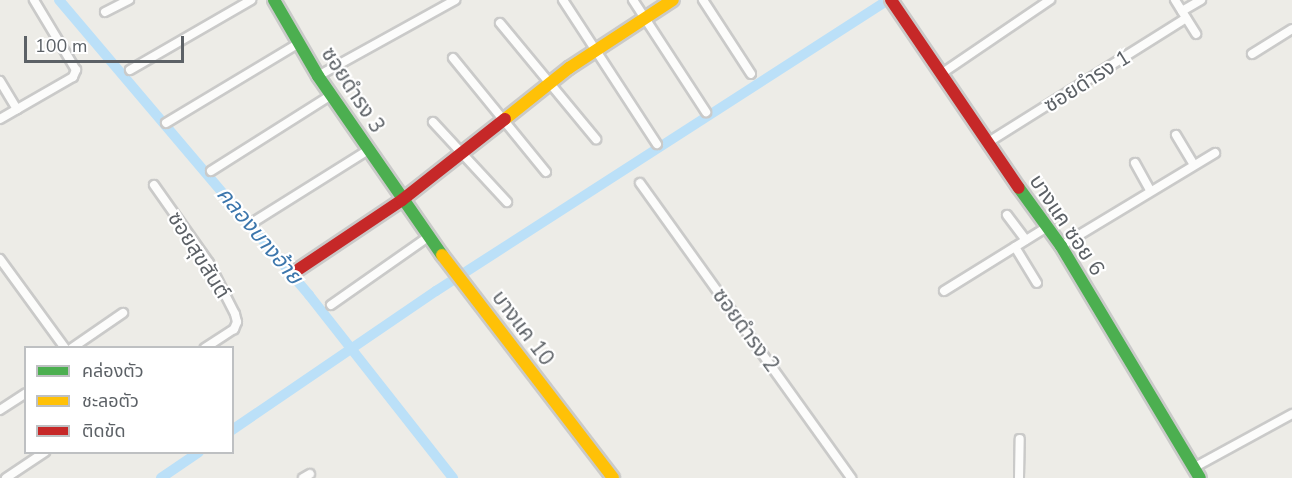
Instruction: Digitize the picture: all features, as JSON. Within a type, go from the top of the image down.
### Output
[{"type":"street","points":[[0,119],[73,76],[76,69],[34,0]]},
{"type":"street","points":[[105,12],[129,0]]},
{"type":"street","points":[[130,70],[251,0]]},
{"type":"street","name":"ซอยดำรง 3","points":[[274,0],[318,76],[402,201]]},
{"type":"street","points":[[318,76],[454,0]]},
{"type":"street","points":[[563,0],[657,144]]},
{"type":"street","points":[[633,0],[706,112]]},
{"type":"street","points":[[299,268],[402,201],[548,84],[673,0]]},
{"type":"street","points":[[703,0],[751,74]]},
{"type":"street","name":"บางแค ซอย 6","points":[[891,0],[987,143],[1061,246],[1197,473]]},
{"type":"street","points":[[941,74],[1050,0]]},
{"type":"street","points":[[1175,0],[1196,34]]},
{"type":"street","name":"ซอยดำรง 1","points":[[987,143],[1184,15],[1201,0]]},
{"type":"street","points":[[500,23],[548,84],[596,139]]},
{"type":"street","points":[[1252,54],[1292,29]]},
{"type":"street","points":[[166,123],[299,43]]},
{"type":"street","points":[[453,58],[546,172]]},
{"type":"street","points":[[0,81],[17,109]]},
{"type":"street","points":[[211,171],[331,94]]},
{"type":"street","points":[[433,122],[507,202]]},
{"type":"street","points":[[1176,135],[1194,165]]},
{"type":"street","points":[[255,221],[368,150]]},
{"type":"street","points":[[1061,246],[1150,190],[1215,153]]},
{"type":"street","points":[[1135,163],[1150,190]]},
{"type":"street","name":"ซอยดำรง 2","points":[[640,183],[851,478]]},
{"type":"street","name":"ซอยสุขสันต์","points":[[154,185],[208,263],[235,314],[237,322],[234,329],[208,346]]},
{"type":"street","name":"บางแค 10","points":[[402,201],[613,478]]},
{"type":"street","points":[[1007,215],[1026,240]]},
{"type":"street","points":[[944,291],[1048,226]]},
{"type":"street","points":[[331,305],[428,237]]},
{"type":"street","points":[[1015,247],[1037,283]]},
{"type":"street","points":[[0,259],[63,346]]},
{"type":"street","points":[[75,346],[123,313]]},
{"type":"street","points":[[0,410],[24,394]]},
{"type":"street","points":[[1197,473],[1292,414]]},
{"type":"street","points":[[1019,478],[1020,439]]},
{"type":"street","points":[[6,478],[43,454]]},
{"type":"waterway","name":"คลองบางอ้าย","points":[[59,0],[309,295],[453,478]]},
{"type":"waterway","points":[[234,429],[436,291],[888,0]]},
{"type":"waterway","points":[[161,478],[196,454]]},
{"type":"traffic: fast","points":[[274,0],[318,76],[442,255]]},
{"type":"traffic: fast","points":[[1019,188],[1061,246],[1200,478]]},
{"type":"traffic: slow","points":[[505,119],[569,68],[673,0]]},
{"type":"traffic: slow","points":[[442,255],[613,478]]},
{"type":"traffic: jam","points":[[891,0],[1019,188]]},
{"type":"traffic: jam","points":[[299,269],[402,200],[505,119]]}]
